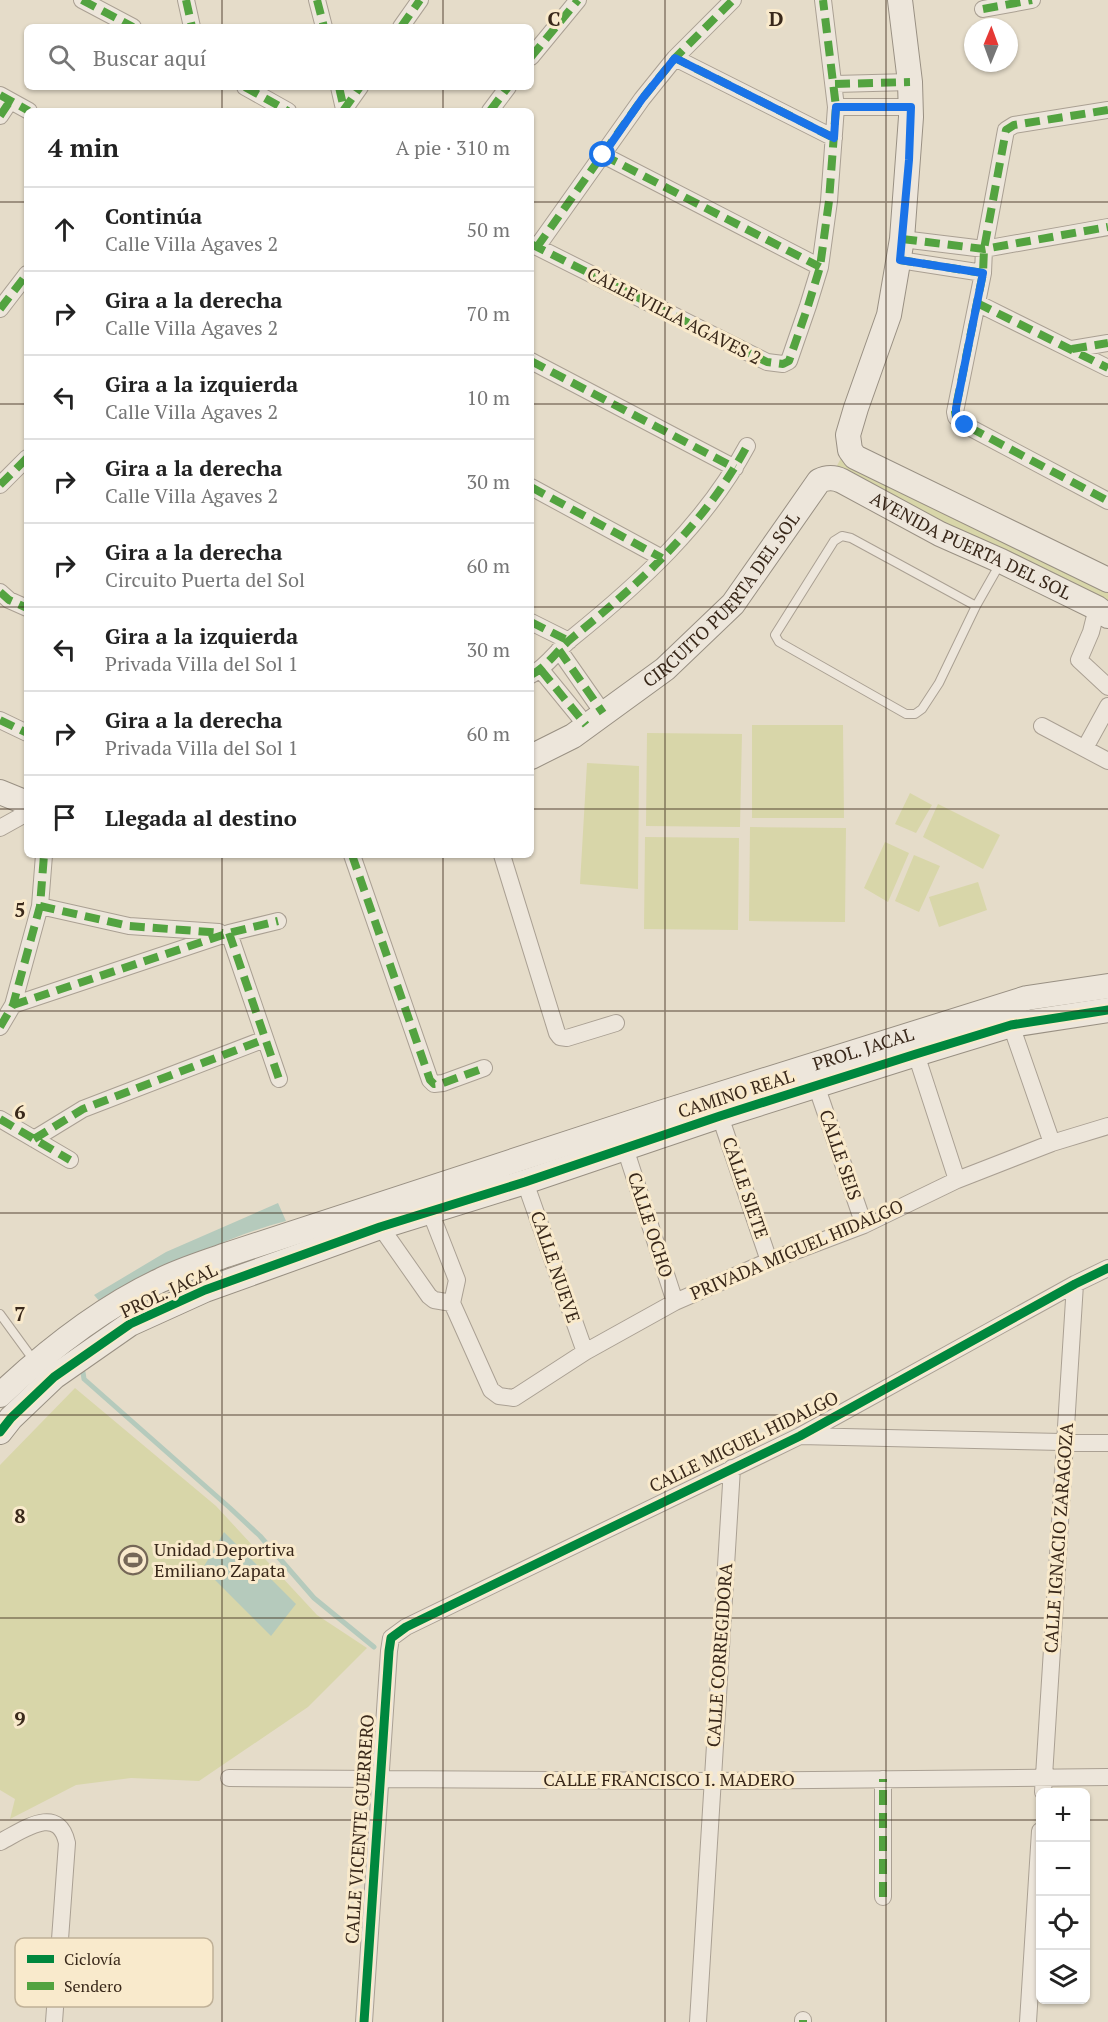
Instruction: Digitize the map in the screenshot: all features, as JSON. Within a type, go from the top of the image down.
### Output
[{"type":"street","points":[[82,0],[127,24]]},
{"type":"street","points":[[186,0],[191,24]]},
{"type":"street","points":[[318,0],[323,24]]},
{"type":"street","points":[[403,24],[420,0]]},
{"type":"street","points":[[534,53],[578,0]]},
{"type":"street","name":"CALLE VILLA AGAVES 2","points":[[733,0],[675,58],[534,245],[775,365],[789,361],[820,267],[829,201],[836,107],[823,0]]},
{"type":"street","points":[[900,0],[899,83],[900,108],[909,160],[910,250]]},
{"type":"street","points":[[983,9],[1011,1],[1032,0]]},
{"type":"street","points":[[675,58],[834,138]]},
{"type":"street","points":[[835,84],[899,83]]},
{"type":"street","points":[[250,90],[283,108]]},
{"type":"street","points":[[340,90],[344,108]]},
{"type":"street","points":[[345,108],[358,90]]},
{"type":"street","points":[[492,108],[506,90]]},
{"type":"street","points":[[0,116],[5,98],[24,108]]},
{"type":"street","points":[[836,107],[900,108]]},
{"type":"street","points":[[1108,110],[1014,125],[1006,130],[984,249],[983,273],[957,399],[956,417],[965,425],[1108,501]]},
{"type":"street","points":[[603,155],[820,267]]},
{"type":"street","points":[[910,250],[984,249],[1108,227]]},
{"type":"street","points":[[910,250],[983,273]]},
{"type":"street","name":"AVENIDA PUERTA DEL SOL","points":[[910,250],[856,408],[849,435],[849,443],[855,458],[1108,580]]},
{"type":"street","points":[[0,309],[24,278]]},
{"type":"street","points":[[977,303],[1108,368]]},
{"type":"street","points":[[1072,349],[1108,343]]},
{"type":"street","points":[[534,363],[735,468]]},
{"type":"street","points":[[589,712],[536,672],[616,603],[662,558],[703,514],[735,468],[747,446]]},
{"type":"street","points":[[0,485],[24,464]]},
{"type":"street","name":"AVENIDA PUERTA DEL SOL","points":[[831,477],[940,534],[1001,561],[1102,612]]},
{"type":"street","name":"CIRCUITO PUERTA DEL SOL","points":[[534,756],[573,736],[589,712],[665,669],[733,604],[819,481],[831,477]]},
{"type":"street","points":[[534,489],[662,558]]},
{"type":"street","points":[[940,534],[954,507]]},
{"type":"street","points":[[0,592],[9,600],[24,607]]},
{"type":"street","points":[[1102,612],[1079,660],[1108,687]]},
{"type":"street","points":[[534,624],[564,646],[589,712]]},
{"type":"street","points":[[1085,748],[1108,706]]},
{"type":"street","points":[[0,720],[24,732]]},
{"type":"street","points":[[1042,726],[1108,761]]},
{"type":"street","points":[[0,792],[24,802]]},
{"type":"street","points":[[0,828],[24,815]]},
{"type":"street","points":[[0,1027],[13,1005],[40,906],[44,858]]},
{"type":"street","points":[[353,858],[430,1080],[434,1084],[443,1083],[484,1068]]},
{"type":"street","points":[[503,858],[557,1033],[560,1037],[567,1038],[616,1023]]},
{"type":"street","points":[[40,906],[129,926],[229,933]]},
{"type":"street","points":[[13,1005],[229,933],[278,921]]},
{"type":"street","points":[[229,933],[279,1079]]},
{"type":"street","name":"PROL. JACAL","points":[[0,1432],[11,1418],[54,1377],[130,1324],[374,1217],[660,1113],[1027,999],[1108,986]]},
{"type":"street","name":"CAMINO REAL","points":[[374,1217],[430,1211],[525,1182],[816,1085],[1011,1025],[1108,1010]]},
{"type":"street","points":[[1011,1025],[1052,1143]]},
{"type":"street","points":[[34,1139],[83,1109],[265,1039]]},
{"type":"street","points":[[916,1054],[957,1180]]},
{"type":"street","name":"CALLE SEIS","points":[[816,1085],[864,1225]]},
{"type":"street","name":"CALLE SIETE","points":[[720,1116],[769,1261]]},
{"type":"street","points":[[0,1119],[70,1160]]},
{"type":"street","name":"PRIVADA MIGUEL HIDALGO","points":[[452,1303],[491,1390],[499,1396],[514,1398],[585,1352],[675,1302],[769,1261],[864,1225],[957,1180],[1052,1143],[1108,1126]]},
{"type":"street","name":"CALLE OCHO","points":[[625,1148],[675,1302]]},
{"type":"street","name":"CALLE NUEVE","points":[[525,1182],[585,1352]]},
{"type":"street","points":[[374,1217],[429,1296],[434,1300],[452,1303],[457,1280],[430,1211]]},
{"type":"street","name":"PROL. JACAL","points":[[0,1395],[35,1362],[94,1318],[161,1280],[226,1255],[374,1217]]},
{"type":"street","name":"CALLE MIGUEL HIDALGO","points":[[391,1638],[406,1627],[800,1436],[1108,1268]]},
{"type":"street","name":"CALLE IGNACIO ZARAGOZA","points":[[1044,1785],[1075,1284]]},
{"type":"street","points":[[800,1436],[1108,1443]]},
{"type":"street","name":"CALLE CORREGIDORA","points":[[698,2022],[732,1468]]},
{"type":"street","name":"CALLE VICENTE GUERRERO","points":[[364,2022],[391,1638]]},
{"type":"street","name":"CALLE FRANCISCO I. MADERO","points":[[230,1778],[712,1781],[883,1779],[1044,1785],[1108,1777]]},
{"type":"street","points":[[883,1779],[883,1897]]},
{"type":"street","points":[[0,1842],[43,1821],[59,1825],[65,1833],[67,1843],[60,1938]]},
{"type":"street","points":[[1028,2022],[1040,1842]]},
{"type":"street","points":[[54,2022],[55,2007]]},
{"type":"lane","points":[[976,606],[851,538],[842,536],[834,541],[775,635],[779,642],[906,714],[915,714],[922,709],[939,683],[976,606],[1001,561]]},
{"type":"lane","points":[[0,1314],[35,1362]]},
{"type":"shaded area","points":[[849,443],[1108,580],[1108,617],[831,477]]},
{"type":"shaded area","points":[[752,725],[843,725],[844,818],[752,818]]},
{"type":"shaded area","points":[[647,733],[742,734],[740,827],[646,826]]},
{"type":"shaded area","points":[[587,763],[639,766],[638,889],[580,884]]},
{"type":"shaded area","points":[[910,793],[932,805],[916,833],[895,824]]},
{"type":"shaded area","points":[[938,804],[1000,835],[983,869],[923,837]]},
{"type":"shaded area","points":[[750,827],[846,828],[845,922],[749,921]]},
{"type":"shaded area","points":[[645,837],[739,838],[738,930],[644,929]]},
{"type":"shaded area","points":[[885,842],[909,853],[888,902],[864,888]]},
{"type":"shaded area","points":[[914,855],[940,866],[919,912],[895,901]]},
{"type":"shaded area","points":[[978,882],[987,910],[939,927],[929,897]]},
{"type":"shaded area","points":[[278,1203],[286,1221],[214,1246],[101,1303],[94,1295],[166,1252]]},
{"type":"shaded area","name":"Unidad Deportiva Emiliano Zapata","points":[[75,1388],[216,1506],[317,1615],[367,1648],[308,1707],[199,1781],[131,1778],[76,1785],[10,1819],[15,1799],[0,1790],[0,1465]]},
{"type":"shaded area","points":[[224,1532],[296,1604],[271,1636],[203,1568]]},
{"type":"waterway","points":[[82,1366],[84,1379],[260,1536],[314,1598],[374,1647]]},
{"type":"marked path","points":[[82,0],[127,24]]},
{"type":"marked path","points":[[186,0],[191,24]]},
{"type":"marked path","points":[[317,0],[323,24]]},
{"type":"marked path","points":[[403,24],[420,0]]},
{"type":"marked path","points":[[534,53],[578,0]]},
{"type":"marked path","points":[[537,247],[642,99],[675,58],[733,0]]},
{"type":"marked path","points":[[534,246],[767,362],[783,364],[789,361],[820,267],[829,201],[836,107],[823,0]]},
{"type":"marked path","points":[[983,9],[1032,0]]},
{"type":"marked path","points":[[675,58],[834,138]]},
{"type":"marked path","points":[[835,84],[910,82]]},
{"type":"marked path","points":[[250,90],[283,108]]},
{"type":"marked path","points":[[340,90],[344,108]]},
{"type":"marked path","points":[[345,108],[358,90]]},
{"type":"marked path","points":[[492,108],[506,90]]},
{"type":"marked path","points":[[0,95],[24,108]]},
{"type":"marked path","points":[[0,116],[10,101]]},
{"type":"marked path","points":[[836,107],[911,107]]},
{"type":"marked path","points":[[1108,110],[1014,125],[1006,130],[984,249],[983,273],[955,412],[956,417],[965,425],[1108,501]]},
{"type":"marked path","points":[[603,155],[820,267]]},
{"type":"marked path","points":[[902,239],[984,249],[1108,227]]},
{"type":"marked path","points":[[900,260],[983,273]]},
{"type":"marked path","points":[[0,309],[24,278]]},
{"type":"marked path","points":[[977,303],[1108,368]]},
{"type":"marked path","points":[[1072,349],[1108,343]]},
{"type":"marked path","points":[[534,363],[735,468]]},
{"type":"marked path","points":[[534,673],[622,596],[669,551],[712,501],[747,446]]},
{"type":"marked path","points":[[0,485],[24,461]]},
{"type":"marked path","points":[[534,489],[662,558]]},
{"type":"marked path","points":[[0,592],[9,600],[24,607]]},
{"type":"marked path","points":[[534,624],[569,641]]},
{"type":"marked path","points":[[559,650],[603,713]]},
{"type":"marked path","points":[[541,670],[586,725]]},
{"type":"marked path","points":[[0,720],[24,732]]},
{"type":"marked path","points":[[0,1027],[13,1005],[40,906],[44,858]]},
{"type":"marked path","points":[[353,858],[430,1080],[434,1084],[443,1083],[484,1068]]},
{"type":"marked path","points":[[40,906],[129,926],[223,933]]},
{"type":"marked path","points":[[13,1005],[229,933],[278,921]]},
{"type":"marked path","points":[[229,933],[279,1079]]},
{"type":"marked path","points":[[34,1139],[83,1109],[265,1039]]},
{"type":"marked path","points":[[0,1119],[70,1160]]},
{"type":"marked path","points":[[883,1779],[883,1897]]},
{"type":"cycle path","points":[[0,1432],[11,1418],[54,1377],[130,1324],[205,1290],[380,1227],[916,1054],[1011,1025],[1108,1010]]},
{"type":"cycle path","points":[[364,2022],[391,1638],[406,1627],[800,1436],[1108,1268]]},
{"type":"place","name":"Unidad Deportiva Emiliano Zapata","points":[[133,1560]]},
{"type":"route","points":[[603,155],[642,99],[675,58],[834,138],[836,107],[911,107],[909,160],[900,260],[983,273],[955,412],[956,417],[965,425]]}]
